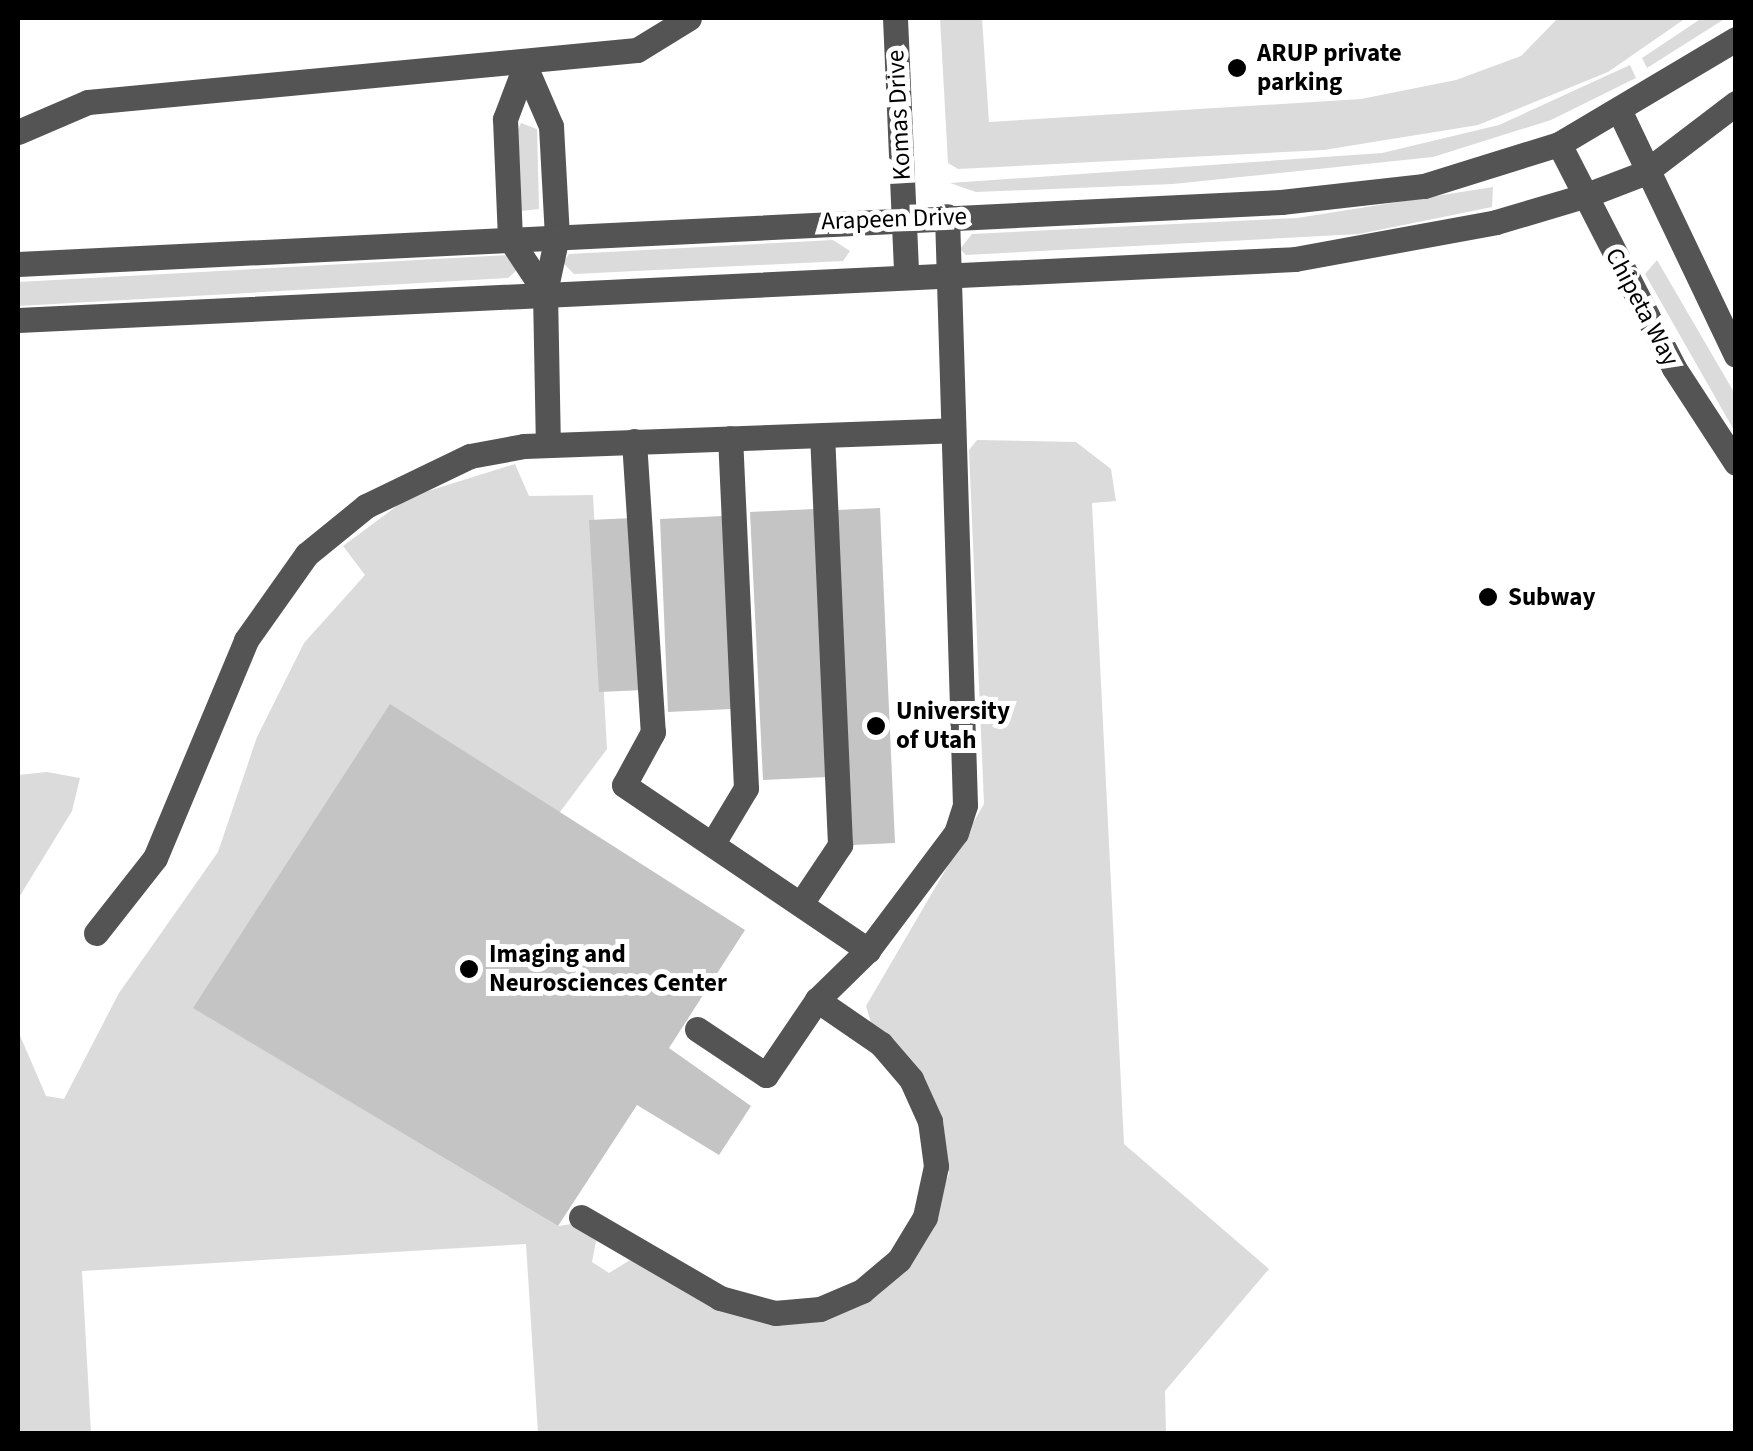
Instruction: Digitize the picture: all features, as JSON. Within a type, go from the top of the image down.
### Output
[{"type":"street","points":[[18,132],[88,102],[525,66],[637,50],[689,18]]},
{"type":"street","name":"Komas Drive","points":[[895,18],[906,272]]},
{"type":"street","name":"Arapeen Drive","points":[[18,264],[1388,190],[1559,144],[1620,112],[1736,39]]},
{"type":"street","points":[[525,66],[551,126],[557,236],[545,292],[548,444]]},
{"type":"street","points":[[525,66],[505,120],[510,239],[545,292]]},
{"type":"street","points":[[18,320],[906,272],[1295,260],[1496,222],[1584,196],[1644,173],[1736,103]]},
{"type":"street","points":[[1620,112],[1644,173],[1736,355]]},
{"type":"street","name":"Chipeta Way","points":[[1559,144],[1674,368],[1736,463]]},
{"type":"street","points":[[697,1029],[766,1076],[817,1000],[868,950],[956,833],[965,805],[947,216]]},
{"type":"street","points":[[96,933],[155,858],[246,640],[307,554],[366,506],[470,456],[548,444],[952,430]]},
{"type":"street","points":[[802,902],[840,845],[822,435]]},
{"type":"street","points":[[714,843],[746,788],[730,438]]},
{"type":"street","points":[[634,442],[653,732],[624,785],[868,950]]},
{"type":"street","points":[[581,1217],[720,1298],[774,1313],[820,1309],[862,1291],[900,1260],[925,1217],[936,1166],[930,1122],[910,1079],[881,1044],[817,1000]]},
{"type":"shaded area","points":[[940,18],[982,18],[989,122],[1361,99],[1456,80],[1521,56],[1558,18],[1686,18],[1608,72],[1478,125],[1324,150],[958,169],[948,163]]},
{"type":"shaded area","points":[[1702,18],[1726,18],[1647,68],[1642,58]]},
{"type":"shaded area","points":[[1630,65],[1636,78],[1551,120],[1433,157],[1173,184],[976,192],[950,183],[1382,153],[1499,125]]},
{"type":"shaded area","points":[[521,123],[537,129],[539,209],[521,211],[514,137]]},
{"type":"shaded area","points":[[1493,187],[1492,207],[1359,234],[966,255],[960,249],[972,234],[1297,218]]},
{"type":"shaded area","points":[[833,240],[850,251],[843,261],[574,274],[563,263],[569,254]]},
{"type":"shaded area","points":[[508,255],[517,270],[508,278],[18,306],[18,282]]},
{"type":"shaded area","points":[[1657,260],[1735,394],[1735,432],[1645,274]]},
{"type":"shaded area","points":[[977,440],[1076,442],[1111,469],[1116,501],[1092,503],[1124,1144],[1269,1269],[1165,1391],[1166,1434],[538,1433],[526,1244],[82,1271],[91,1433],[18,1433],[18,1031],[46,1096],[64,1099],[119,993],[218,852],[257,737],[304,643],[365,575],[343,546],[409,497],[515,464],[529,496],[593,495],[607,749],[560,812],[194,1008],[558,1226],[578,1223],[596,1241],[592,1262],[609,1273],[635,1257],[721,1302],[870,1298],[908,1270],[949,1174],[943,1120],[923,1077],[871,1023],[866,1006],[984,804],[969,450]]},
{"type":"shaded area","points":[[47,772],[80,778],[72,811],[18,899],[18,775]]},
{"type":"building","points":[[880,508],[895,843],[852,845],[837,510]]},
{"type":"building","points":[[814,509],[828,777],[763,780],[750,512]]},
{"type":"building","points":[[723,516],[731,709],[668,712],[660,519]]},
{"type":"building","points":[[633,518],[643,690],[599,692],[589,520]]},
{"type":"building","name":"Imaging and Neurosciences Center","points":[[390,704],[745,930],[669,1048],[751,1106],[719,1155],[637,1105],[558,1226],[193,1008]]},
{"type":"place","name":"ARUP private parking","points":[[1237,68]]},
{"type":"place","name":"Subway","points":[[1488,597]]},
{"type":"place","name":"University of Utah","points":[[876,726]]},
{"type":"place","name":"Imaging and Neurosciences Center","points":[[469,969]]}]
